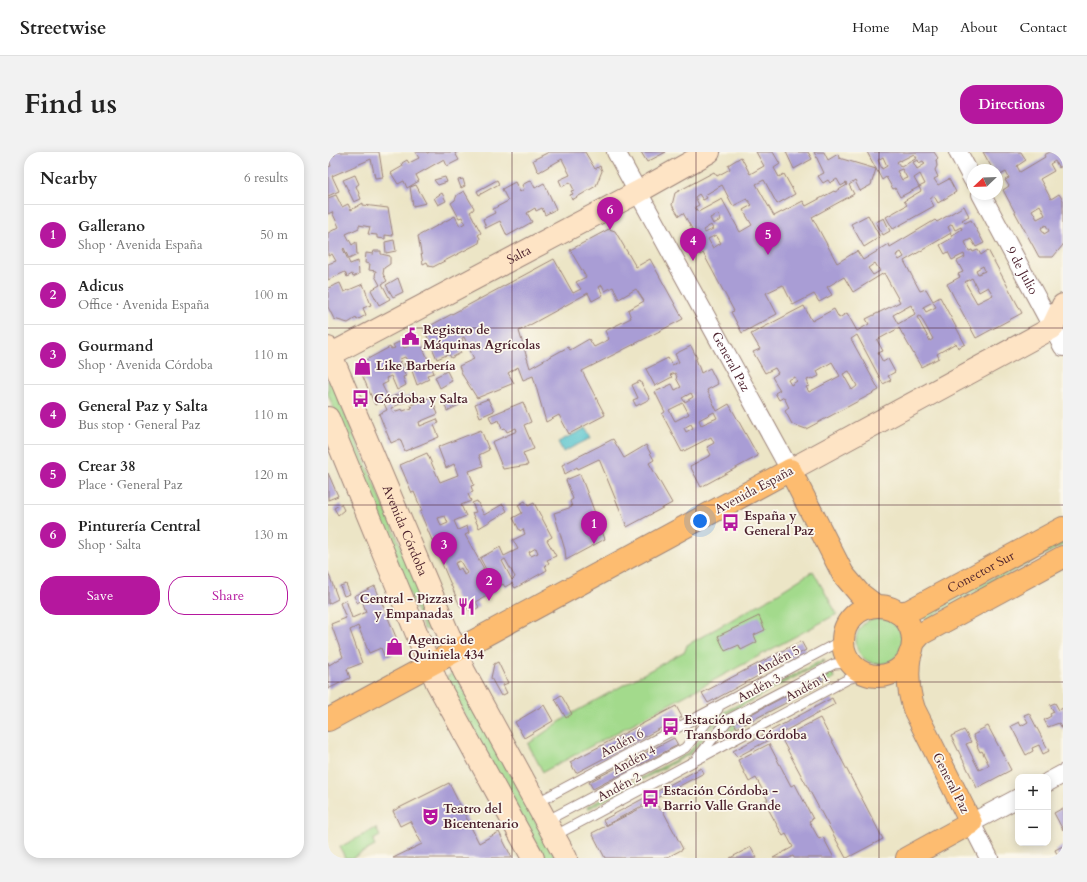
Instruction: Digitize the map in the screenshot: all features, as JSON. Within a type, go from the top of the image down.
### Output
[{"type":"main road","name":"Salta","points":[[329,353],[638,192],[709,152]]},
{"type":"main road","points":[[1058,325],[1063,305]]},
{"type":"main road","name":"Avenida España","points":[[328,720],[1058,325]]},
{"type":"main road","name":"Avenida Córdoba","points":[[329,353],[464,671],[566,858]]},
{"type":"main road","points":[[328,418],[437,683],[534,858]]},
{"type":"main road","name":"General Paz","points":[[790,470],[843,574],[859,593],[876,606]]},
{"type":"main road","name":"Conector Sur","points":[[898,612],[909,611],[1063,528]]},
{"type":"main road","name":"Conector Sur","points":[[866,671],[883,675],[897,670],[904,664],[911,648],[921,634],[1063,557]]},
{"type":"main road","name":"General Paz","points":[[843,574],[847,600],[845,631]]},
{"type":"main road","points":[[866,671],[845,651],[845,631],[855,614],[862,610],[876,606],[885,607],[898,612],[906,620],[910,627],[912,634],[911,648]]},
{"type":"main road","name":"General Paz","points":[[911,648],[908,676],[911,700],[971,823]]},
{"type":"main road","name":"General Paz","points":[[866,671],[896,690],[914,708]]},
{"type":"main road","points":[[906,858],[971,823]]},
{"type":"street","name":"General Paz","points":[[616,152],[790,470]]},
{"type":"street","points":[[958,152],[967,169]]},
{"type":"street","name":"9 de Julio","points":[[985,200],[1058,325],[1063,347]]},
{"type":"street","points":[[1051,780],[1063,774]]},
{"type":"street","points":[[971,823],[1015,800]]},
{"type":"street","name":"General Paz","points":[[971,823],[989,858]]},
{"type":"lane","name":"Andén 5","points":[[721,705],[835,644],[845,631]]},
{"type":"lane","name":"Andén 3","points":[[695,761],[728,719],[834,664],[866,671]]},
{"type":"lane","name":"Andén 1","points":[[695,761],[850,678],[866,671]]},
{"type":"lane","name":"Andén 6","points":[[545,820],[721,705]]},
{"type":"lane","name":"Andén 4","points":[[545,820],[685,748],[721,705]]},
{"type":"lane","name":"Andén 2","points":[[545,820],[695,761]]},
{"type":"green space","points":[[328,380],[331,381],[435,627],[431,630],[424,629],[328,394]]},
{"type":"green space","points":[[1063,540],[1063,545],[925,620],[923,616]]},
{"type":"green space","points":[[813,571],[837,614],[543,772],[528,744],[571,714],[685,651],[687,645],[772,597]]},
{"type":"green space","points":[[879,618],[892,622],[898,628],[902,641],[898,654],[892,660],[879,664],[866,660],[860,654],[856,641],[860,628],[866,622]]},
{"type":"green space","points":[[824,659],[825,661],[724,715],[690,754],[588,809],[587,807],[688,753],[722,713]]},
{"type":"green space","points":[[832,672],[834,678],[725,734],[734,723]]},
{"type":"green space","points":[[454,673],[556,858],[544,858],[446,681],[447,677]]},
{"type":"green space","points":[[376,828],[380,836],[373,840],[375,846],[352,858],[345,858],[340,847]]},
{"type":"water","points":[[586,428],[591,438],[563,452],[558,442]]},
{"type":"building","points":[[334,152],[379,152],[383,177],[375,178],[371,159],[332,176],[339,191],[328,196],[328,167],[331,166],[328,158],[335,155]]},
{"type":"building","points":[[415,152],[458,152],[455,153],[459,160],[447,166],[444,159],[416,175],[419,181],[407,188],[404,181],[398,184],[391,173],[403,166],[402,163],[407,160],[409,163],[419,158]]},
{"type":"building","points":[[549,152],[585,152],[595,169],[600,166],[602,171],[596,186],[572,200],[570,195],[573,194],[571,191],[574,190],[570,182],[562,187],[559,180],[570,175],[562,159],[539,172],[537,170],[533,160]]},
{"type":"building","points":[[641,152],[666,152],[647,162]]},
{"type":"building","points":[[756,152],[773,152],[780,164],[774,168],[779,177],[784,174],[795,194],[777,204],[764,180],[756,184],[774,216],[803,201],[806,206],[847,185],[846,183],[841,186],[837,179],[830,183],[828,180],[823,183],[818,176],[824,173],[814,152],[824,152],[828,160],[838,154],[839,158],[876,169],[871,185],[860,191],[855,181],[849,185],[854,194],[812,217],[837,263],[857,251],[863,260],[889,244],[890,247],[935,220],[937,222],[964,206],[969,216],[962,220],[965,223],[971,220],[984,243],[976,247],[971,239],[965,242],[969,251],[972,250],[973,252],[978,250],[981,255],[988,250],[1022,313],[976,338],[947,284],[960,277],[958,274],[963,272],[957,261],[965,257],[964,254],[952,260],[948,252],[945,254],[940,245],[952,238],[951,236],[962,229],[961,227],[955,230],[952,224],[948,227],[951,233],[904,261],[920,291],[926,289],[933,301],[940,297],[965,344],[958,348],[956,343],[937,354],[939,358],[921,367],[899,328],[877,340],[883,351],[878,353],[883,362],[888,359],[895,372],[888,376],[891,380],[883,384],[857,335],[851,339],[879,390],[806,429],[792,424],[785,411],[789,408],[784,397],[779,400],[775,393],[780,390],[772,377],[778,373],[775,368],[765,373],[753,352],[760,349],[751,334],[804,306],[812,321],[834,309],[839,318],[847,313],[857,331],[869,324],[866,319],[900,302],[884,273],[853,292],[844,277],[827,287],[832,295],[819,302],[814,294],[793,305],[783,285],[766,293],[777,314],[742,333],[731,312],[734,311],[703,253],[700,255],[690,237],[695,234],[683,213],[679,216],[672,205],[675,193],[714,172],[717,176],[730,169],[728,165],[741,157],[750,174],[764,166]],"holes":[[[722,185],[733,206],[747,199],[752,205],[743,210],[752,225],[740,232],[722,199],[698,212],[695,207],[699,205],[695,197],[699,194],[703,200],[707,198],[705,195]],[[718,214],[721,220],[713,224],[710,218]],[[711,225],[713,229],[705,233],[703,230]],[[716,235],[721,243],[713,248],[708,239]],[[901,252],[904,257],[899,260],[896,255]],[[875,263],[880,271],[873,275],[868,268]],[[983,266],[985,271],[978,274],[976,270]],[[972,278],[979,292],[988,287],[993,295],[977,303],[965,282]],[[933,302],[936,307],[926,312],[923,307]],[[911,305],[915,314],[898,324],[893,315]],[[920,316],[933,339],[930,341],[917,317]],[[832,362],[840,376],[809,392],[806,387],[809,386],[807,380],[819,376],[817,371]],[[849,371],[857,386],[852,390],[843,374]],[[795,377],[797,381],[791,385],[788,380]]]},
{"type":"building","points":[[786,152],[808,152],[812,159],[794,169]]},
{"type":"building","points":[[867,152],[934,152],[938,158],[936,160],[937,166],[935,170],[938,177],[934,179],[938,185],[949,179],[956,192],[938,203],[934,196],[930,199],[934,206],[893,229],[886,217],[907,205],[904,201],[921,191],[919,187],[900,197],[886,177],[882,180]],"holes":[[[914,154],[917,158],[901,167],[897,162]],[[883,157],[887,166],[882,169],[878,160]],[[918,160],[919,163],[923,161],[925,164],[917,169],[913,162]],[[902,169],[907,178],[902,180],[897,171]],[[920,174],[925,184],[919,187],[914,178]]]},
{"type":"building","points":[[983,152],[1021,152],[1026,160],[1017,166],[1020,172],[1045,157],[1044,155],[1050,152],[1063,152],[1063,165],[1059,168],[1055,161],[1050,164],[1054,171],[1040,179],[1051,199],[1059,194],[1063,200],[1063,245],[1053,257],[1039,257],[1003,190],[1009,186],[1005,180],[1009,178],[1006,172],[1003,174],[1003,164],[990,164]],"holes":[[[1040,205],[1045,215],[1037,219],[1032,210]],[[1046,225],[1049,231],[1044,234],[1041,228]]]},
{"type":"building","points":[[355,175],[359,184],[356,186],[361,199],[354,202],[343,180]]},
{"type":"building","points":[[445,177],[447,182],[438,185],[434,180]]},
{"type":"building","points":[[463,179],[465,186],[461,188],[458,180]]},
{"type":"building","points":[[497,180],[499,184],[479,195],[477,191]]},
{"type":"building","points":[[531,180],[535,188],[544,183],[556,209],[545,215],[542,208],[536,211],[535,208],[527,213],[532,222],[507,236],[500,221],[486,228],[483,219],[495,213],[493,209],[508,201],[502,189],[515,182],[520,192],[524,189],[522,185]]},
{"type":"building","points":[[416,185],[426,203],[413,206],[410,187]]},
{"type":"building","points":[[464,191],[474,208],[470,212],[481,233],[478,235],[480,238],[479,243],[433,267],[429,266],[427,262],[423,264],[418,236],[455,216],[460,226],[465,223],[462,217],[459,218],[451,203],[455,200],[457,195]]},
{"type":"building","points":[[442,193],[446,201],[438,205],[434,198]]},
{"type":"building","points":[[336,195],[342,207],[348,204],[351,210],[363,203],[363,205],[388,208],[393,236],[385,235],[385,239],[377,238],[377,235],[368,234],[370,227],[359,225],[359,228],[346,234],[352,245],[356,242],[357,255],[349,259],[344,248],[343,249],[350,264],[358,261],[359,274],[353,277],[352,274],[347,277],[345,272],[328,280],[328,264],[336,261],[332,254],[328,256],[328,233],[339,227],[332,212],[328,214],[328,198]]},
{"type":"building","points":[[868,215],[880,237],[864,247],[851,224]]},
{"type":"building","points":[[884,218],[890,231],[883,235],[876,222]]},
{"type":"building","points":[[609,229],[615,231],[636,267],[650,259],[683,319],[582,371],[605,415],[569,434],[559,415],[546,422],[533,376],[523,380],[518,367],[508,373],[514,383],[477,398],[463,376],[459,366],[474,359],[464,337],[462,338],[465,347],[459,349],[461,353],[451,358],[449,354],[437,359],[424,329],[554,259],[573,293],[581,289],[576,282],[586,277],[570,250]],"holes":[[[602,285],[605,291],[613,287],[619,299],[636,289],[644,301],[628,310],[631,318],[605,331],[609,339],[608,340],[594,347],[589,339],[570,350],[568,347],[530,368],[519,331],[588,293],[592,301],[603,295],[599,287]]]},
{"type":"building","points":[[394,240],[396,251],[386,253],[385,242]]},
{"type":"building","points":[[374,251],[381,251],[381,254],[390,256],[390,264],[384,268],[383,274],[387,281],[382,284],[390,299],[379,305],[371,290],[380,285],[375,276],[376,271],[369,270],[370,264],[365,263],[366,253],[373,254]]},
{"type":"building","points":[[398,278],[403,292],[393,297],[386,285]]},
{"type":"building","points":[[340,283],[344,292],[363,284],[371,305],[363,308],[366,315],[357,320],[356,318],[348,323],[334,319],[328,307],[328,288]]},
{"type":"building","points":[[401,341],[404,348],[409,346],[408,343],[412,341],[414,344],[420,341],[434,373],[427,375],[429,379],[417,385],[411,368],[409,366],[406,367],[404,364],[408,362],[405,357],[400,359],[401,361],[399,362],[406,376],[403,377],[406,385],[397,390],[391,376],[386,378],[388,382],[382,385],[389,399],[402,392],[404,398],[414,393],[416,397],[391,408],[393,412],[402,409],[403,411],[412,408],[411,405],[431,397],[438,414],[419,422],[420,426],[437,419],[439,423],[434,425],[439,437],[405,451],[400,439],[391,443],[379,414],[387,410],[383,401],[375,405],[360,370],[364,361],[390,347],[391,349],[395,348],[393,345]]},
{"type":"building","points":[[691,346],[697,358],[696,359],[701,373],[710,368],[718,384],[707,390],[717,411],[729,404],[758,456],[701,487],[690,466],[711,455],[707,447],[714,443],[711,437],[682,452],[662,414],[665,412],[655,392],[672,384],[675,390],[681,387],[676,378],[677,377],[675,373],[670,375],[672,377],[655,386],[646,369],[668,358],[672,365],[679,362],[675,354]],"holes":[[[691,393],[693,397],[685,402],[682,398]],[[683,403],[689,414],[675,421],[669,410]],[[714,412],[717,418],[701,425],[699,420]],[[691,424],[693,428],[686,432],[684,428]]]},
{"type":"building","points":[[447,371],[452,381],[440,388],[435,377]]},
{"type":"building","points":[[640,381],[650,399],[636,406],[633,400],[638,398],[632,385]]},
{"type":"building","points":[[458,398],[461,404],[447,411],[444,403]]},
{"type":"building","points":[[488,399],[494,411],[480,417],[475,404]]},
{"type":"building","points":[[523,402],[531,422],[524,425],[534,449],[523,453],[528,465],[503,469],[492,442],[517,431],[516,428],[507,432],[505,428],[502,429],[499,420],[492,423],[489,416]]},
{"type":"building","points":[[481,430],[489,450],[479,455],[483,466],[469,471],[474,485],[471,486],[473,492],[468,494],[471,501],[461,505],[466,516],[454,521],[458,530],[467,526],[469,533],[465,535],[484,569],[482,569],[496,591],[476,602],[479,607],[473,611],[460,606],[437,552],[442,549],[439,543],[434,545],[420,512],[422,511],[414,492],[412,493],[400,465],[427,453],[440,482],[458,475],[454,464],[446,468],[438,447]],"holes":[[[445,516],[448,523],[441,526],[438,518]],[[460,561],[467,573],[464,575],[461,568],[458,570],[455,563]]]},
{"type":"building","points":[[613,439],[624,458],[646,445],[654,460],[649,463],[672,503],[627,527],[599,459],[578,469],[577,467],[565,474],[562,465]]},
{"type":"building","points":[[328,473],[338,496],[328,500]]},
{"type":"building","points":[[580,474],[605,539],[566,560],[565,550],[554,513],[572,507],[570,501],[573,499],[566,480]]},
{"type":"building","points":[[477,501],[484,515],[503,504],[507,511],[479,528],[472,513],[476,512],[472,503]]},
{"type":"building","points":[[525,501],[528,506],[534,503],[552,537],[547,540],[556,556],[547,560],[549,563],[545,565],[547,570],[519,586],[515,588],[512,583],[505,587],[503,584],[496,588],[480,558],[500,547],[504,556],[518,549],[513,540],[525,534],[523,529],[520,531],[513,518],[522,513],[518,505]],"holes":[[[536,548],[538,553],[531,556],[529,552]],[[505,559],[515,577],[512,580],[502,561]]]},
{"type":"building","points":[[341,504],[344,510],[338,515],[334,508]]},
{"type":"building","points":[[328,572],[338,599],[328,604]]},
{"type":"building","points":[[346,584],[350,594],[344,596],[340,586]]},
{"type":"building","points":[[375,586],[398,642],[394,654],[385,658],[381,648],[369,653],[358,626],[350,630],[362,663],[347,669],[350,678],[328,689],[328,662],[329,665],[343,657],[331,624],[346,618],[340,603],[346,600],[352,618],[366,612],[362,600],[357,603],[354,596]]},
{"type":"building","points":[[759,616],[765,630],[754,635],[757,642],[741,650],[739,645],[725,651],[718,636]]},
{"type":"building","points":[[801,641],[806,650],[708,703],[702,693]]},
{"type":"building","points":[[498,662],[508,683],[503,685],[507,693],[501,696],[491,678],[494,664]]},
{"type":"building","points":[[820,678],[823,684],[737,728],[734,723]]},
{"type":"building","points":[[561,695],[572,714],[566,718],[555,699]]},
{"type":"building","points":[[832,698],[835,704],[737,757],[733,751]]},
{"type":"building","points":[[1055,703],[1059,710],[1063,708],[1063,730],[1059,723],[1048,727],[1044,720],[1051,716],[1050,714],[1054,712],[1050,705]]},
{"type":"building","points":[[544,705],[553,721],[524,738],[515,722]]},
{"type":"building","points":[[676,706],[682,717],[576,773],[570,762]]},
{"type":"building","points":[[1029,713],[1049,751],[1043,754],[1039,745],[1032,748],[1033,751],[1026,755],[1011,726],[1019,722],[1021,726],[1028,722],[1024,715]]},
{"type":"building","points":[[820,718],[883,839],[847,858],[781,738]]},
{"type":"building","points":[[988,726],[1011,770],[977,788],[951,736],[964,730],[971,742],[966,744],[979,770],[989,765],[982,751],[980,752],[973,735]]},
{"type":"building","points":[[674,738],[678,745],[593,789],[589,782]]},
{"type":"building","points":[[769,744],[791,786],[795,784],[813,819],[809,821],[819,839],[823,837],[834,858],[794,858],[793,856],[789,858],[773,858],[793,847],[786,834],[783,836],[764,801],[768,800],[756,778],[749,782],[738,760]]},
{"type":"building","points":[[701,768],[704,773],[606,825],[603,820]]},
{"type":"building","name":"Teatro del Bicentenario","points":[[449,783],[479,843],[499,832],[512,858],[393,858],[422,844],[410,821],[400,826],[393,811]]},
{"type":"building","points":[[655,801],[660,810],[662,809],[683,849],[666,858],[605,858],[592,833]]},
{"type":"building","points":[[1063,808],[1063,830],[1054,813]]},
{"type":"building","points":[[1063,846],[1063,858],[1059,858],[1055,850]]},
{"type":"building","points":[[751,847],[757,858],[730,858]]},
{"type":"place","name":"Pinturería Central","points":[[610,230]]},
{"type":"place","name":"Crear 38","points":[[768,255]]},
{"type":"place","name":"General Paz y Salta","points":[[693,261]]},
{"type":"place","name":"Registro de Máquinas Agrícolas","points":[[410,337]]},
{"type":"place","name":"Like Barbería","points":[[363,366]]},
{"type":"place","name":"Córdoba y Salta","points":[[361,399]]},
{"type":"place","name":"España y General Paz","points":[[731,523]]},
{"type":"place","name":"Gallerano","points":[[594,544]]},
{"type":"place","name":"Gourmand","points":[[444,565]]},
{"type":"place","name":"Adicus","points":[[489,601]]},
{"type":"place","name":"Central - Pizzas y Empanadas","points":[[466,606]]},
{"type":"place","name":"Agencia de Quiniela 434","points":[[395,647]]},
{"type":"place","name":"Estación de Transbordo Córdoba","points":[[671,727]]},
{"type":"place","name":"Estación Córdoba - Barrio Valle Grande","points":[[650,798]]},
{"type":"place","name":"Teatro del Bicentenario","points":[[430,816]]}]
